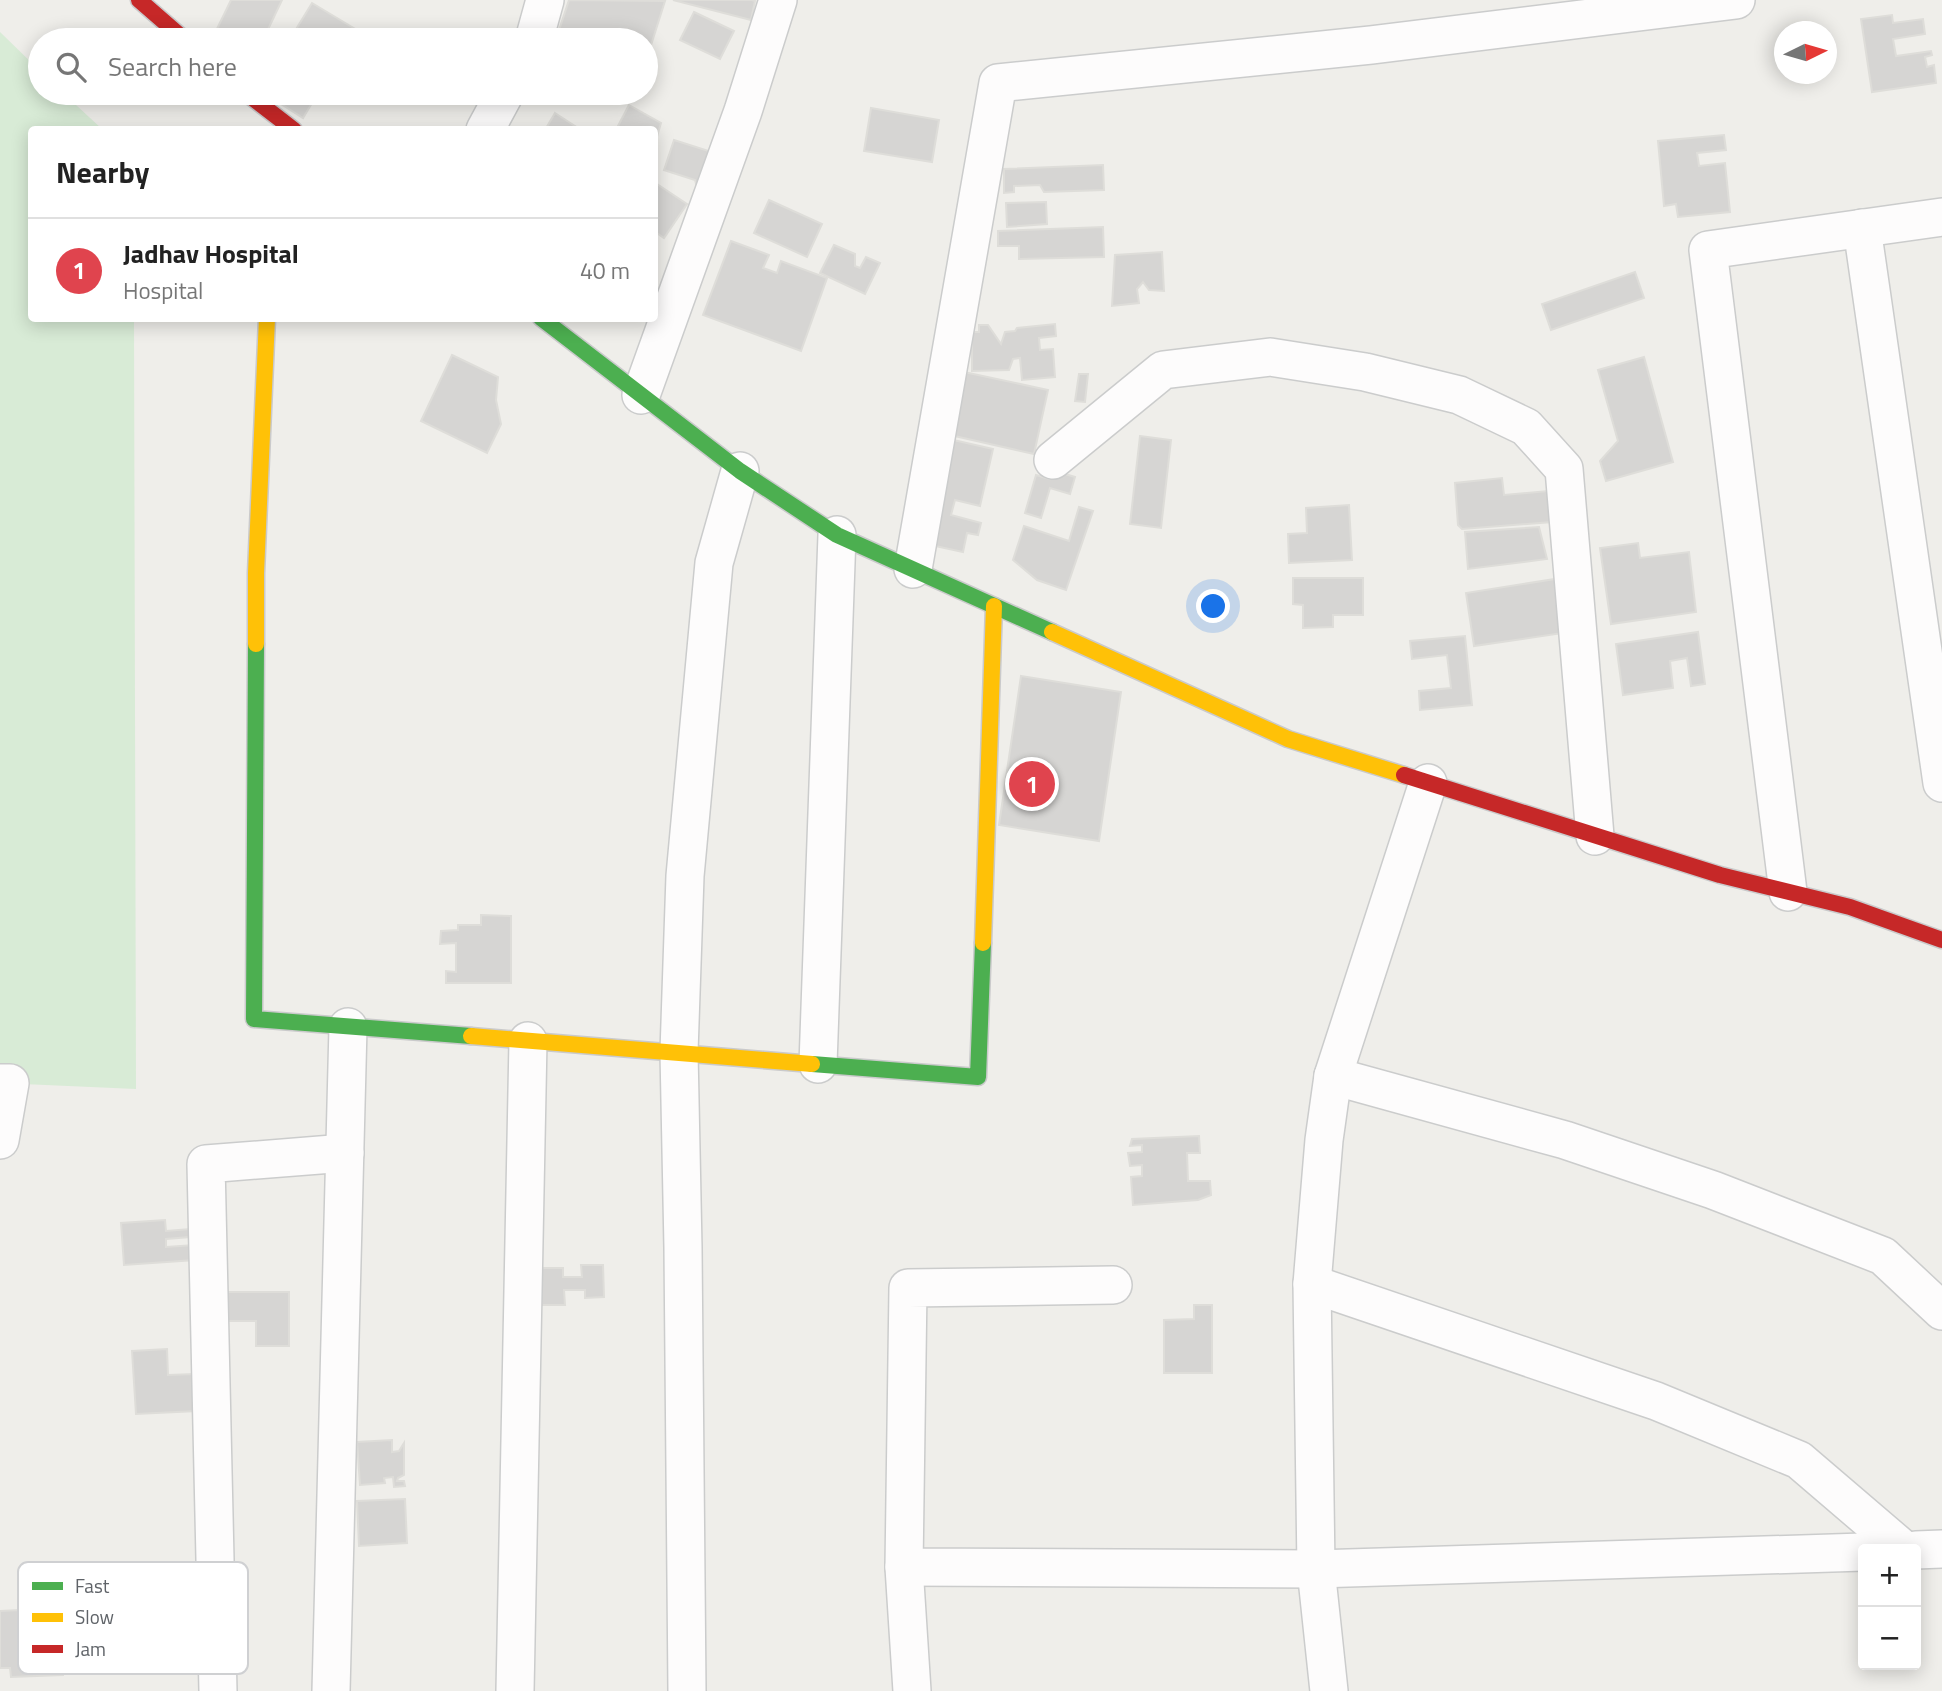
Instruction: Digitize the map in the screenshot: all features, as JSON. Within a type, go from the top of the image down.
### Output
[{"type":"street","points":[[139,0],[171,28]]},
{"type":"street","points":[[537,28],[545,0]]},
{"type":"street","points":[[641,396],[743,111],[778,0]]},
{"type":"street","points":[[913,569],[998,83],[1371,45],[1736,0]]},
{"type":"street","points":[[260,105],[285,126]]},
{"type":"street","points":[[487,126],[499,105]]},
{"type":"street","points":[[1788,892],[1708,250],[1942,217]]},
{"type":"street","points":[[1862,228],[1942,783]]},
{"type":"street","points":[[267,322],[256,573],[254,1019],[978,1077],[994,606]]},
{"type":"street","points":[[546,322],[740,471],[837,534],[1288,738],[1720,875],[1850,907],[1942,940]]},
{"type":"street","points":[[1053,460],[1163,370],[1270,357],[1365,372],[1459,394],[1526,427],[1564,469],[1595,836]]},
{"type":"street","points":[[687,1691],[679,1052],[685,876],[714,563],[740,471]]},
{"type":"street","points":[[818,1064],[837,534]]},
{"type":"street","points":[[1329,1691],[1316,1569],[1312,1284],[1324,1140],[1333,1076],[1428,783]]},
{"type":"street","points":[[331,1691],[348,1027]]},
{"type":"street","points":[[515,1691],[527,1041]]},
{"type":"street","points":[[1333,1076],[1565,1140],[1713,1190],[1883,1256],[1942,1311]]},
{"type":"street","points":[[0,1083],[10,1083],[0,1140]]},
{"type":"street","points":[[215,1562],[206,1164],[345,1153]]},
{"type":"street","points":[[1312,1284],[1656,1401],[1799,1460],[1897,1544]]},
{"type":"street","points":[[912,1691],[904,1567],[908,1288],[1113,1285]]},
{"type":"street","points":[[1921,1550],[1942,1549]]},
{"type":"street","points":[[904,1567],[1316,1569],[1858,1552]]},
{"type":"green space","points":[[0,32],[28,59],[28,105],[76,105],[99,126],[28,126],[28,322],[134,322],[136,1089],[0,1083]]},
{"type":"building","points":[[231,0],[282,0],[269,28],[217,28]]},
{"type":"building","points":[[569,0],[665,1],[656,28],[560,28]]},
{"type":"building","points":[[673,0],[752,0],[755,1],[751,20]]},
{"type":"building","points":[[312,3],[354,28],[297,28]]},
{"type":"building","points":[[694,12],[734,31],[720,59],[680,40]]},
{"type":"building","points":[[1892,15],[1893,23],[1923,19],[1925,34],[1893,39],[1896,56],[1931,51],[1932,55],[1925,57],[1927,67],[1934,65],[1936,83],[1872,92],[1861,19]]},
{"type":"building","points":[[283,105],[311,105],[303,118]]},
{"type":"building","points":[[629,105],[661,123],[658,133],[658,126],[618,126]]},
{"type":"building","points":[[871,108],[939,120],[932,162],[864,151]]},
{"type":"building","points":[[555,113],[575,126],[547,126]]},
{"type":"building","points":[[1724,135],[1726,150],[1697,153],[1699,166],[1725,163],[1730,212],[1678,217],[1676,204],[1664,206],[1658,141]]},
{"type":"building","points":[[674,140],[715,153],[697,187],[695,180],[664,170]]},
{"type":"building","points":[[1103,165],[1104,190],[1044,192],[1040,185],[1014,186],[1014,192],[1004,193],[1004,169]]},
{"type":"building","points":[[658,185],[687,204],[664,238],[658,234]]},
{"type":"building","points":[[769,200],[822,224],[807,257],[754,233]]},
{"type":"building","points":[[1046,202],[1047,224],[1007,227],[1006,203]]},
{"type":"building","points":[[1103,227],[1104,257],[1019,259],[1019,246],[998,246],[998,231]]},
{"type":"building","points":[[731,241],[769,255],[763,268],[777,273],[781,261],[827,278],[801,351],[703,315]]},
{"type":"building","points":[[834,245],[855,254],[855,266],[860,268],[866,257],[880,263],[865,294],[820,273]]},
{"type":"building","points":[[1162,252],[1164,291],[1149,290],[1143,282],[1137,289],[1139,303],[1112,306],[1115,255]]},
{"type":"building","points":[[1635,272],[1644,298],[1551,330],[1542,304]]},
{"type":"building","points":[[1055,324],[1056,336],[1039,338],[1040,350],[1053,349],[1055,377],[1022,380],[1020,358],[1013,359],[1009,370],[972,371],[972,332],[979,332],[979,325],[988,325],[1001,344],[1005,332]]},
{"type":"building","points":[[452,355],[498,377],[496,400],[501,424],[487,453],[421,421]]},
{"type":"building","points":[[1644,357],[1673,462],[1606,481],[1600,461],[1618,441],[1598,370]]},
{"type":"building","points":[[964,372],[1048,390],[1034,454],[950,435]]},
{"type":"building","points":[[1079,374],[1088,374],[1085,402],[1075,401]]},
{"type":"building","points":[[1140,436],[1171,440],[1161,528],[1130,524]]},
{"type":"building","points":[[949,439],[993,449],[980,506],[955,500],[951,515],[981,523],[978,535],[967,533],[963,552],[926,544]]},
{"type":"building","points":[[1055,471],[1075,477],[1070,494],[1050,488],[1041,518],[1025,513],[1036,475],[1050,479]]},
{"type":"building","points":[[1502,478],[1504,495],[1548,491],[1552,522],[1462,529],[1458,525],[1455,483]]},
{"type":"building","points":[[1349,505],[1352,560],[1289,563],[1288,534],[1307,533],[1306,508]]},
{"type":"building","points":[[1079,507],[1093,511],[1066,590],[1037,580],[1013,560],[1024,526],[1069,541]]},
{"type":"building","points":[[1539,527],[1547,559],[1468,569],[1465,532]]},
{"type":"building","points":[[1638,543],[1640,558],[1689,552],[1696,612],[1611,624],[1600,548]]},
{"type":"building","points":[[1293,578],[1363,578],[1363,615],[1333,615],[1333,627],[1303,628],[1303,605],[1293,604]]},
{"type":"building","points":[[1555,579],[1563,633],[1474,646],[1466,593]]},
{"type":"building","points":[[1698,632],[1705,684],[1691,686],[1687,658],[1670,661],[1673,688],[1623,695],[1616,644]]},
{"type":"building","points":[[1465,636],[1472,705],[1420,710],[1419,691],[1451,688],[1447,655],[1412,659],[1410,641]]},
{"type":"building","points":[[1021,676],[1121,692],[1099,841],[999,825]]},
{"type":"building","points":[[481,915],[511,916],[511,983],[446,983],[446,971],[456,972],[456,943],[440,944],[441,931],[458,930],[458,925],[481,925]]},
{"type":"building","points":[[1199,1136],[1200,1153],[1187,1153],[1188,1181],[1210,1181],[1211,1195],[1198,1200],[1133,1205],[1131,1177],[1142,1176],[1142,1165],[1130,1166],[1128,1153],[1142,1152],[1142,1145],[1130,1146],[1132,1139]]},
{"type":"building","points":[[165,1220],[166,1231],[190,1229],[190,1237],[166,1239],[166,1247],[194,1245],[195,1260],[124,1265],[121,1223]]},
{"type":"building","points":[[581,1265],[603,1265],[604,1297],[585,1298],[585,1290],[564,1290],[565,1305],[542,1305],[542,1268],[563,1268],[563,1277],[582,1277]]},
{"type":"building","points":[[223,1292],[289,1292],[289,1346],[256,1346],[256,1321],[224,1321]]},
{"type":"building","points":[[1194,1305],[1212,1305],[1212,1373],[1164,1373],[1164,1320],[1194,1319]]},
{"type":"building","points":[[167,1349],[168,1375],[195,1374],[197,1411],[136,1414],[132,1351]]},
{"type":"building","points":[[392,1440],[392,1452],[399,1451],[404,1443],[404,1475],[397,1481],[404,1481],[405,1486],[394,1487],[393,1477],[384,1478],[385,1483],[360,1485],[357,1442]]},
{"type":"building","points":[[405,1499],[407,1543],[359,1546],[357,1501]]},
{"type":"building","points":[[18,1610],[18,1674],[63,1675],[11,1677],[10,1668],[0,1668],[0,1611]]},
{"type":"traffic: fast","points":[[546,322],[740,471],[837,535],[1052,632]]},
{"type":"traffic: fast","points":[[256,644],[254,1019],[471,1036]]},
{"type":"traffic: fast","points":[[812,1064],[978,1077],[983,943]]},
{"type":"traffic: slow","points":[[256,644],[256,573],[267,322]]},
{"type":"traffic: slow","points":[[983,943],[994,606]]},
{"type":"traffic: slow","points":[[1052,632],[1288,739],[1404,775]]},
{"type":"traffic: slow","points":[[471,1036],[812,1064]]},
{"type":"traffic: jam","points":[[139,0],[171,28]]},
{"type":"traffic: jam","points":[[262,105],[289,126]]},
{"type":"traffic: jam","points":[[1404,775],[1720,875],[1850,907],[1942,940]]},
{"type":"place","name":"Jadhav Hospital","points":[[1032,784]]}]
